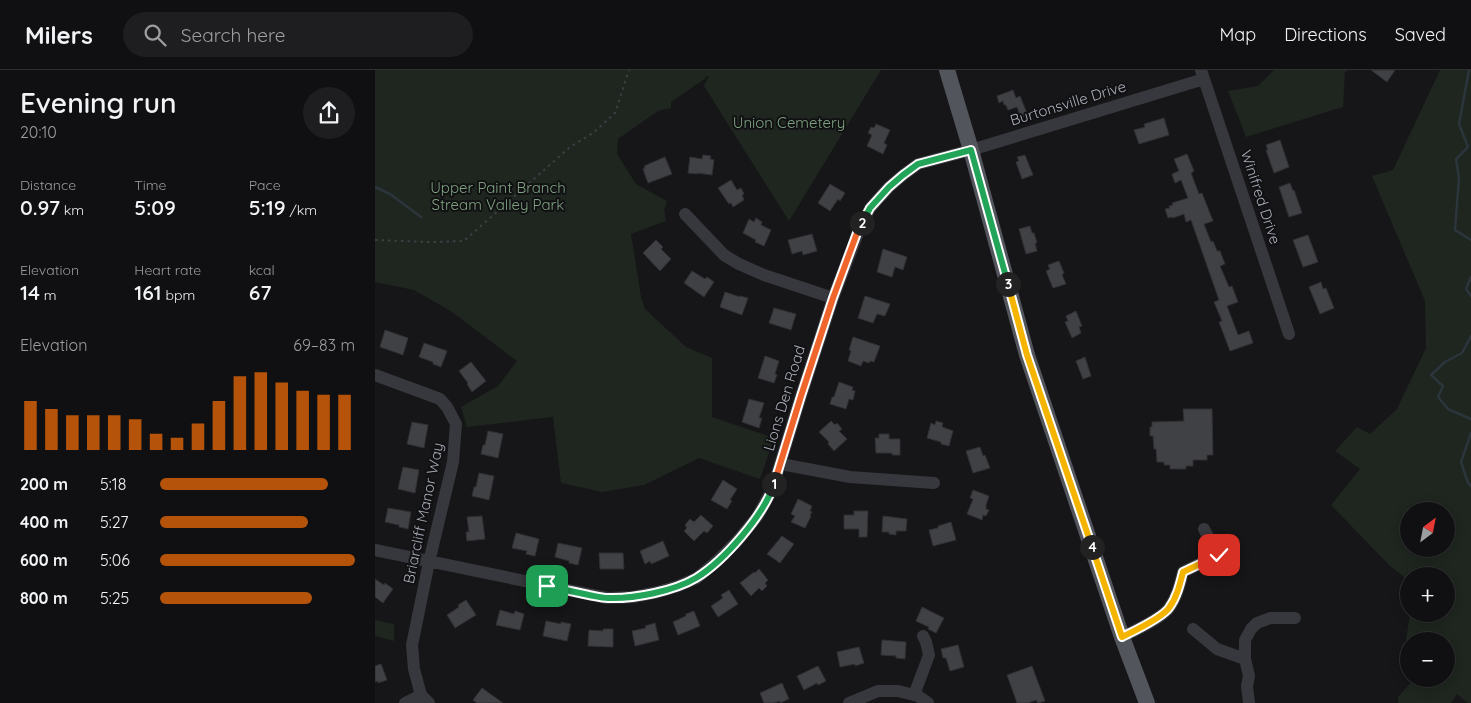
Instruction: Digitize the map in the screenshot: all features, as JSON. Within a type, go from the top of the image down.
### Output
[{"type":"main road","points":[[947,70],[1027,355],[1122,637],[1147,703]]},
{"type":"street","name":"Burtonsville Drive","points":[[971,150],[1203,75]]},
{"type":"street","name":"Winifred Drive","points":[[1203,75],[1289,334]]},
{"type":"street","name":"Lions Den Road","points":[[375,550],[607,598],[658,592],[697,578],[738,540],[757,517],[772,490],[833,298],[857,233],[870,208],[889,187],[918,164],[971,150]]},
{"type":"street","points":[[685,214],[724,255],[739,264],[764,275],[833,298]]},
{"type":"street","name":"Briarcliff Manor Way","points":[[375,375],[440,399],[447,407],[456,424],[453,462],[429,562],[412,645],[414,669],[425,699]]},
{"type":"street","points":[[781,464],[850,477],[934,483]]},
{"type":"street","points":[[1122,637],[1142,627],[1168,609],[1179,590],[1183,572],[1219,555],[1204,529]]},
{"type":"street","points":[[1249,703],[1247,686],[1249,676],[1245,659],[1245,640],[1257,623],[1270,618],[1295,618]]},
{"type":"street","points":[[1193,629],[1217,649],[1245,659]]},
{"type":"street","points":[[914,695],[929,655],[923,636]]},
{"type":"street","points":[[849,703],[878,691],[898,691],[918,696],[928,703]]},
{"type":"street","points":[[405,703],[425,699]]},
{"type":"path","points":[[375,240],[463,241],[570,146],[593,133],[615,113],[629,70]]},
{"type":"green space","name":"Upper Paint Branch Stream Valley Park","points":[[375,70],[881,70],[789,221],[704,86],[709,76],[671,102],[671,108],[658,111],[618,139],[617,154],[636,184],[667,201],[664,210],[666,221],[631,234],[641,297],[645,309],[686,347],[712,358],[712,417],[774,438],[760,479],[699,458],[644,485],[602,492],[561,483],[553,417],[467,427],[461,407],[498,386],[517,361],[452,312],[414,290],[375,282]]},
{"type":"green space","points":[[1274,70],[1349,70],[1345,72],[1343,107],[1246,137],[1228,91],[1258,86]]},
{"type":"green space","points":[[1440,70],[1471,70],[1471,703],[1468,703],[1457,694],[1451,703],[1398,703],[1398,697],[1407,687],[1455,687],[1455,632],[1407,632],[1409,622],[1455,622],[1455,567],[1400,567],[1400,574],[1331,505],[1360,469],[1335,451],[1357,427],[1370,434],[1397,409],[1426,348],[1425,301],[1372,176],[1393,170]]},
{"type":"green space","points":[[375,620],[394,624],[394,641],[375,636]]},
{"type":"building","points":[[1371,70],[1395,70],[1387,82]]},
{"type":"building","points":[[1013,90],[1016,98],[1020,96],[1028,116],[1021,118],[1017,107],[1008,110],[1003,101],[999,103],[997,96]]},
{"type":"building","points":[[1164,118],[1169,135],[1139,144],[1134,130],[1145,127],[1144,124]]},
{"type":"building","points":[[876,124],[890,130],[884,143],[887,145],[883,154],[867,146],[872,135],[868,133],[871,127],[874,128]]},
{"type":"building","points":[[1280,140],[1289,167],[1274,173],[1266,145]]},
{"type":"building","points":[[1187,154],[1194,171],[1191,173],[1199,194],[1202,193],[1213,221],[1204,224],[1211,242],[1213,241],[1217,251],[1220,251],[1225,264],[1220,266],[1229,287],[1232,286],[1238,302],[1227,306],[1238,335],[1249,331],[1253,343],[1230,351],[1219,322],[1222,321],[1214,302],[1219,300],[1191,220],[1186,222],[1184,214],[1168,218],[1165,209],[1170,208],[1169,206],[1173,205],[1172,203],[1188,198],[1181,180],[1175,183],[1172,174],[1179,171],[1174,159]]},
{"type":"building","points":[[703,155],[711,156],[710,159],[714,160],[712,175],[688,173],[690,157],[702,159]]},
{"type":"building","points":[[1025,155],[1033,175],[1022,179],[1016,162],[1019,161],[1017,157]]},
{"type":"building","points":[[665,157],[672,174],[648,183],[643,169],[645,168],[644,166]]},
{"type":"building","points":[[731,180],[737,190],[741,188],[744,194],[742,195],[744,200],[733,207],[718,188]]},
{"type":"building","points":[[1290,183],[1302,213],[1289,217],[1279,187]]},
{"type":"building","points":[[830,184],[845,193],[840,201],[838,199],[830,211],[818,203]]},
{"type":"building","points":[[756,218],[762,222],[761,225],[771,230],[764,246],[743,233],[749,219],[754,222]]},
{"type":"building","points":[[1030,226],[1037,243],[1035,243],[1037,251],[1026,254],[1019,229]]},
{"type":"building","points":[[812,234],[817,251],[803,255],[802,251],[792,254],[788,240]]},
{"type":"building","points":[[1308,235],[1318,262],[1303,267],[1293,240]]},
{"type":"building","points":[[656,240],[663,247],[661,249],[671,259],[660,271],[643,253]]},
{"type":"building","points":[[883,249],[907,257],[903,270],[895,267],[892,277],[877,272]]},
{"type":"building","points":[[1059,261],[1066,284],[1053,288],[1046,271],[1050,269],[1048,265]]},
{"type":"building","points":[[692,271],[714,282],[704,297],[684,283]]},
{"type":"building","points":[[1321,282],[1323,289],[1326,288],[1334,308],[1320,314],[1309,287]]},
{"type":"building","points":[[725,292],[748,298],[742,315],[720,307]]},
{"type":"building","points":[[865,296],[890,304],[885,316],[877,314],[873,323],[858,318]]},
{"type":"building","points":[[774,308],[796,314],[791,330],[769,323]]},
{"type":"building","points":[[1076,311],[1082,326],[1079,327],[1081,333],[1072,338],[1065,322],[1068,321],[1066,316]]},
{"type":"building","points":[[385,330],[408,338],[403,355],[380,347]]},
{"type":"building","points":[[853,337],[880,346],[874,362],[863,361],[861,366],[848,361]]},
{"type":"building","points":[[424,343],[447,351],[441,367],[419,357]]},
{"type":"building","points":[[765,356],[779,361],[774,383],[758,378]]},
{"type":"building","points":[[1085,357],[1091,376],[1083,379],[1076,361]]},
{"type":"building","points":[[471,362],[486,381],[472,392],[459,371]]},
{"type":"building","points":[[839,382],[853,387],[852,390],[855,391],[853,400],[849,399],[846,409],[830,404]]},
{"type":"building","points":[[749,399],[764,403],[759,418],[762,418],[759,428],[742,422]]},
{"type":"building","points":[[1183,409],[1212,409],[1213,455],[1207,455],[1207,460],[1193,460],[1193,466],[1186,466],[1186,469],[1170,469],[1170,465],[1164,465],[1164,462],[1157,462],[1153,436],[1150,436],[1150,427],[1152,427],[1152,422],[1184,421]]},
{"type":"building","points":[[831,421],[835,425],[837,423],[842,429],[839,431],[847,439],[834,451],[828,444],[829,442],[819,432]]},
{"type":"building","points":[[936,421],[943,423],[942,427],[953,431],[949,446],[927,438],[931,423],[935,425]]},
{"type":"building","points":[[412,422],[428,425],[424,448],[407,444]]},
{"type":"building","points":[[488,431],[503,434],[498,458],[481,454]]},
{"type":"building","points":[[879,434],[889,434],[889,439],[900,439],[900,455],[876,453],[875,438],[879,438]]},
{"type":"building","points":[[980,447],[990,468],[973,473],[966,451]]},
{"type":"building","points":[[403,467],[419,470],[415,493],[398,489]]},
{"type":"building","points":[[479,473],[494,476],[489,500],[472,496]]},
{"type":"building","points":[[723,480],[737,489],[727,509],[711,500]]},
{"type":"building","points":[[973,490],[989,496],[986,509],[989,510],[986,516],[983,515],[982,520],[967,514],[973,499],[970,498]]},
{"type":"building","points":[[798,499],[812,506],[811,516],[805,528],[791,522],[795,516],[791,514]]},
{"type":"building","points":[[388,508],[411,512],[408,529],[385,522]]},
{"type":"building","points":[[854,511],[868,511],[867,537],[859,537],[859,529],[844,529],[844,515],[854,515]]},
{"type":"building","points":[[701,515],[713,526],[707,533],[704,531],[694,541],[684,531],[687,528],[685,525],[690,519],[694,522]]},
{"type":"building","points":[[482,516],[485,539],[467,541],[466,532],[469,532],[467,517]]},
{"type":"building","points":[[883,516],[907,519],[906,531],[896,531],[896,535],[882,532]]},
{"type":"building","points":[[951,522],[956,540],[933,546],[929,530]]},
{"type":"building","points":[[516,533],[539,539],[535,556],[526,554],[527,551],[512,548]]},
{"type":"building","points":[[782,536],[794,544],[780,563],[767,554]]},
{"type":"building","points":[[663,541],[669,556],[651,564],[650,561],[645,564],[640,551]]},
{"type":"building","points":[[558,543],[582,548],[578,565],[555,557]]},
{"type":"building","points":[[599,553],[623,553],[624,569],[600,569]]},
{"type":"building","points":[[759,569],[768,580],[765,583],[767,586],[762,591],[759,588],[751,596],[740,583]]},
{"type":"building","points":[[375,579],[393,589],[383,603],[375,597]]},
{"type":"building","points":[[729,590],[738,604],[718,617],[711,606],[723,598],[721,595]]},
{"type":"building","points":[[466,600],[476,615],[455,628],[447,615]]},
{"type":"building","points":[[922,607],[944,618],[936,633],[928,629],[929,627],[916,621]]},
{"type":"building","points":[[500,610],[514,614],[515,611],[524,614],[520,630],[496,625]]},
{"type":"building","points":[[694,611],[700,626],[678,635],[673,622]]},
{"type":"building","points":[[546,621],[571,624],[567,641],[543,636]]},
{"type":"building","points":[[655,623],[659,640],[635,646],[632,631],[646,628],[645,626]]},
{"type":"building","points":[[603,629],[613,629],[613,647],[588,646],[589,630],[603,631]]},
{"type":"building","points":[[882,640],[906,642],[905,659],[881,655]]},
{"type":"building","points":[[958,645],[964,667],[950,671],[946,658],[943,658],[941,649]]},
{"type":"building","points":[[859,647],[864,663],[840,667],[837,652]]},
{"type":"building","points":[[381,664],[387,680],[378,683],[378,681],[375,682],[375,666]]},
{"type":"building","points":[[818,666],[826,681],[818,685],[817,683],[804,690],[797,676]]},
{"type":"building","points":[[1032,666],[1045,701],[1038,703],[1036,700],[1028,703],[1017,703],[1007,675]]},
{"type":"building","points":[[782,683],[789,699],[780,703],[780,701],[764,703],[760,693]]},
{"type":"building","points":[[482,688],[503,703],[477,703],[473,700]]},
{"type":"waterway","points":[[1469,70],[1459,124],[1468,147],[1456,159],[1459,178],[1455,230],[1471,240]]},
{"type":"waterway","points":[[375,187],[390,194],[421,217]]},
{"type":"waterway","points":[[1471,277],[1466,289],[1471,296]]},
{"type":"waterway","points":[[1471,336],[1462,353],[1445,362],[1431,375],[1443,386],[1438,397],[1448,409],[1471,419]]},
{"type":"waterway","points":[[1471,433],[1461,462],[1468,483],[1471,486]]},
{"type":"route","points":[[547,586],[607,598],[658,592],[697,578],[738,540],[757,517],[772,490],[833,298],[857,233],[870,208],[889,187],[918,164],[971,150],[1027,355],[1122,637],[1142,627],[1168,609],[1179,590],[1183,572],[1219,555]]},
{"type":"park label","name":"Union Cemetery","points":[[789,122]]}]
